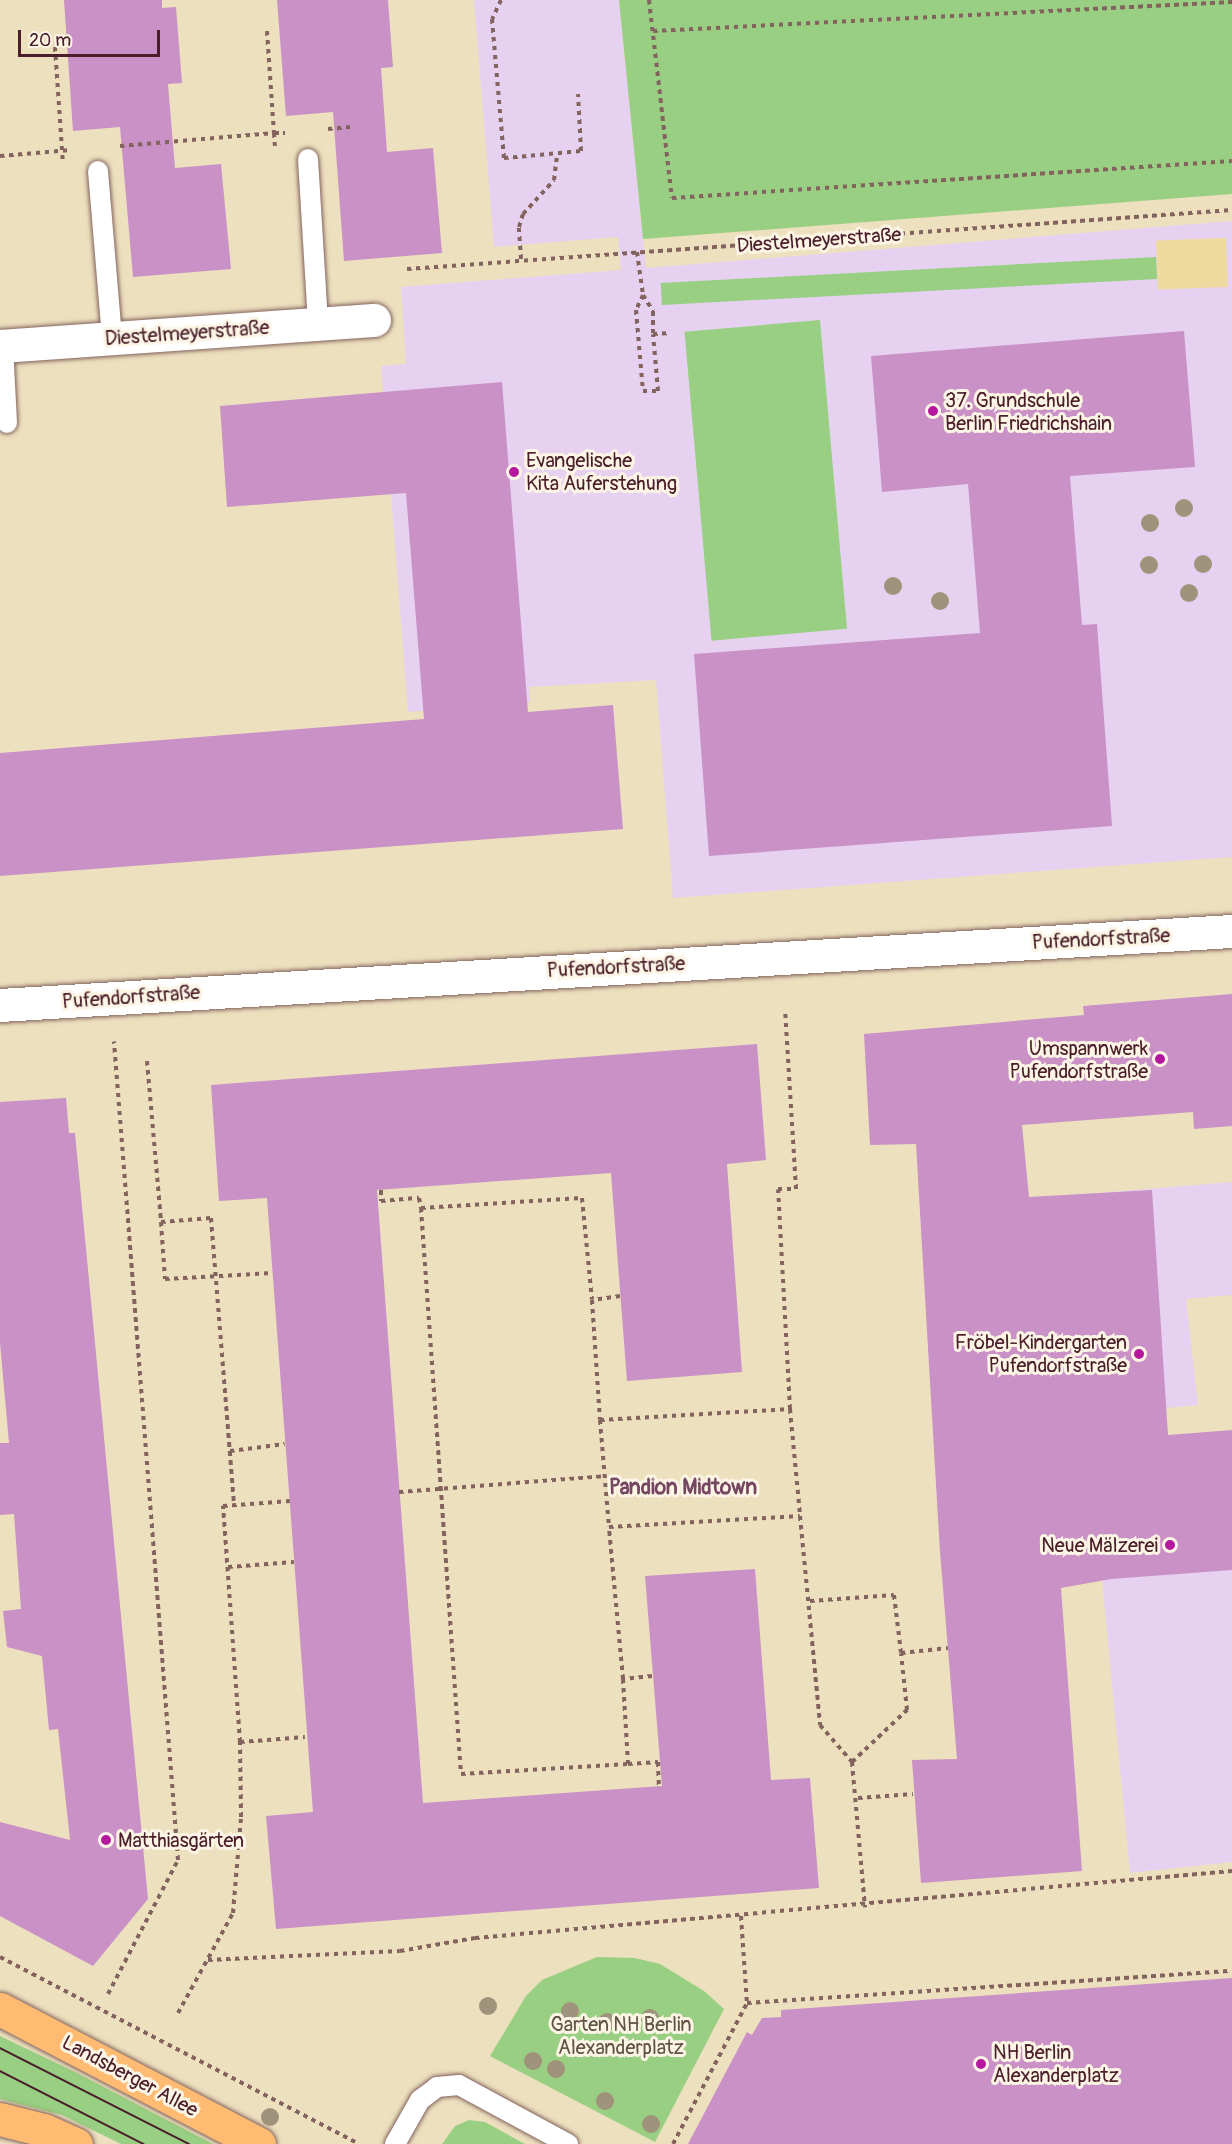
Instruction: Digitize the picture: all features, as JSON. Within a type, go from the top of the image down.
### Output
[{"type":"main road","name":"Landsberger Allee","points":[[0,2009],[259,2144]]},
{"type":"main road","points":[[0,2119],[76,2144]]},
{"type":"street","name":"Diestelmeyerstraße","points":[[2,346],[374,320]]},
{"type":"street","name":"Pufendorfstraße","points":[[0,1005],[1232,931]]},
{"type":"lane","points":[[308,159],[318,324]]},
{"type":"lane","points":[[98,171],[112,338]]},
{"type":"lane","points":[[2,346],[7,423]]},
{"type":"lane","points":[[395,2144],[420,2100],[437,2087],[459,2085],[568,2144]]},
{"type":"path","points":[[501,0],[492,19],[504,158],[581,151],[578,94]]},
{"type":"path","points":[[649,0],[672,198],[1232,161]]},
{"type":"path","points":[[653,31],[1232,2]]},
{"type":"path","points":[[267,31],[276,157]]},
{"type":"path","points":[[317,130],[350,127]]},
{"type":"path","points":[[110,147],[296,132]]},
{"type":"path","points":[[0,156],[74,149]]},
{"type":"path","points":[[521,259],[519,227],[523,214],[554,180],[557,154]]},
{"type":"path","name":"Diestelmeyerstraße","points":[[406,269],[1232,210]]},
{"type":"path","points":[[637,252],[643,295],[653,311],[658,391],[643,391],[636,310],[643,295]]},
{"type":"path","points":[[653,334],[671,333]]},
{"type":"path","points":[[785,1011],[796,1189],[778,1189],[790,1408],[820,1725],[852,1762],[858,1798],[865,1907]]},
{"type":"path","points":[[147,1061],[165,1279],[272,1273]]},
{"type":"path","points":[[108,1994],[178,1860],[117,1076]]},
{"type":"path","points":[[381,1190],[381,1201],[419,1198],[421,1208],[461,1774],[658,1762],[659,1786]]},
{"type":"path","points":[[421,1208],[582,1198],[623,1679],[628,1764]]},
{"type":"path","points":[[161,1222],[211,1218],[234,1505]]},
{"type":"path","points":[[592,1300],[620,1296]]},
{"type":"path","points":[[600,1420],[790,1408]]},
{"type":"path","points":[[230,1451],[285,1443]]},
{"type":"path","points":[[399,1492],[605,1476]]},
{"type":"path","points":[[178,2013],[233,1912],[241,1817],[240,1742],[223,1506],[290,1501]]},
{"type":"path","points":[[609,1527],[800,1516]]},
{"type":"path","points":[[228,1567],[294,1562]]},
{"type":"path","points":[[810,1601],[894,1595],[907,1710],[852,1762]]},
{"type":"path","points":[[901,1653],[948,1648]]},
{"type":"path","points":[[623,1679],[652,1676]]},
{"type":"path","points":[[240,1742],[305,1737]]},
{"type":"path","points":[[858,1798],[913,1794]]},
{"type":"path","points":[[208,1960],[400,1951],[475,1938],[865,1907],[1232,1871]]},
{"type":"path","points":[[673,2144],[747,2003],[741,1916]]},
{"type":"path","points":[[0,1957],[359,2144]]},
{"type":"path","points":[[747,2003],[1232,1971]]},
{"type":"shaded area","name":"37. Grundschule Berlin Friedrichshain","points":[[474,0],[619,0],[646,268],[1232,221],[1232,857],[673,898],[656,680],[529,687],[530,702],[408,712],[381,366],[406,364],[401,287],[621,270],[618,237],[494,247]]},
{"type":"shaded area","name":"Fröbel-Kindergarten Pufendorfstraße","points":[[1232,1182],[1232,1295],[1186,1299],[1198,1405],[1166,1408],[1169,1445],[1050,1197]]},
{"type":"shaded area","points":[[1232,1430],[1232,1862],[1130,1873],[1102,1580]]},
{"type":"green space","points":[[619,0],[1232,0],[1232,194],[643,239]]},
{"type":"green space","points":[[1156,257],[1157,279],[662,305],[661,283]]},
{"type":"green space","points":[[820,320],[847,629],[712,641],[685,332]]},
{"type":"green space","name":"Garten NH Berlin Alexanderplatz","points":[[597,1957],[635,1958],[660,1964],[704,1991],[724,2009],[655,2142],[490,2056],[526,1996],[542,1980]]},
{"type":"green space","points":[[0,2036],[213,2144],[121,2144],[62,2115],[0,2099]]},
{"type":"green space","points":[[469,2120],[485,2122],[525,2144],[442,2144],[455,2126]]},
{"type":"sand","points":[[1226,238],[1228,287],[1158,289],[1156,240]]},
{"type":"building","points":[[64,0],[162,0],[162,8],[176,7],[182,83],[168,84],[175,168],[221,164],[231,269],[133,277],[120,127],[73,131]]},
{"type":"building","points":[[277,0],[388,0],[393,67],[381,68],[387,152],[433,148],[442,253],[344,261],[333,112],[286,116]]},
{"type":"building","points":[[1184,331],[1195,467],[1070,476],[1082,625],[1097,624],[1112,826],[709,856],[694,654],[980,633],[968,484],[882,492],[871,356]]},
{"type":"building","points":[[502,382],[528,712],[613,705],[623,829],[0,876],[0,753],[424,719],[406,493],[227,507],[220,406]]},
{"type":"building","points":[[1232,994],[1232,1126],[1194,1129],[1193,1112],[1022,1125],[1029,1197],[1152,1190],[1168,1435],[1232,1430],[1232,1570],[1111,1579],[1061,1588],[1082,1871],[921,1883],[912,1760],[957,1759],[940,1552],[916,1144],[870,1145],[864,1034],[1084,1015],[1083,1006]]},
{"type":"building","points":[[757,1044],[766,1160],[727,1164],[742,1372],[627,1381],[611,1173],[377,1190],[423,1803],[662,1786],[645,1576],[755,1569],[771,1780],[810,1778],[819,1888],[276,1929],[266,1816],[313,1812],[267,1198],[219,1201],[211,1085]]},
{"type":"building","points":[[66,1098],[69,1133],[75,1133],[148,1899],[93,1966],[0,1916],[0,1822],[70,1840],[58,1729],[49,1730],[42,1656],[7,1647],[3,1611],[21,1609],[14,1514],[0,1515],[0,1443],[9,1443],[0,1343],[0,1102]]},
{"type":"building","name":"NH Berlin Alexanderplatz","points":[[1232,1978],[1232,2144],[688,2144],[747,2032],[752,2035],[762,2018],[781,2017],[781,2010]]},
{"type":"tram line","points":[[0,2048],[189,2144]]},
{"type":"tram line","points":[[0,2071],[144,2144]]},
{"type":"place","name":"37. Grundschule Berlin Friedrichshain","points":[[933,411]]},
{"type":"place","name":"Evangelische Kita Auferstehung","points":[[514,472]]},
{"type":"place","name":"Umspannwerk Pufendorfstraße","points":[[1160,1059]]},
{"type":"place","name":"Fröbel-Kindergarten Pufendorfstraße","points":[[1139,1354]]},
{"type":"place","name":"Neue Mälzerei","points":[[1170,1545]]},
{"type":"place","name":"Matthiasgärten","points":[[106,1840]]},
{"type":"place","name":"NH Berlin Alexanderplatz","points":[[981,2064]]},
{"type":"district","name":"Pandion Midtown","points":[[683,1488]]}]
